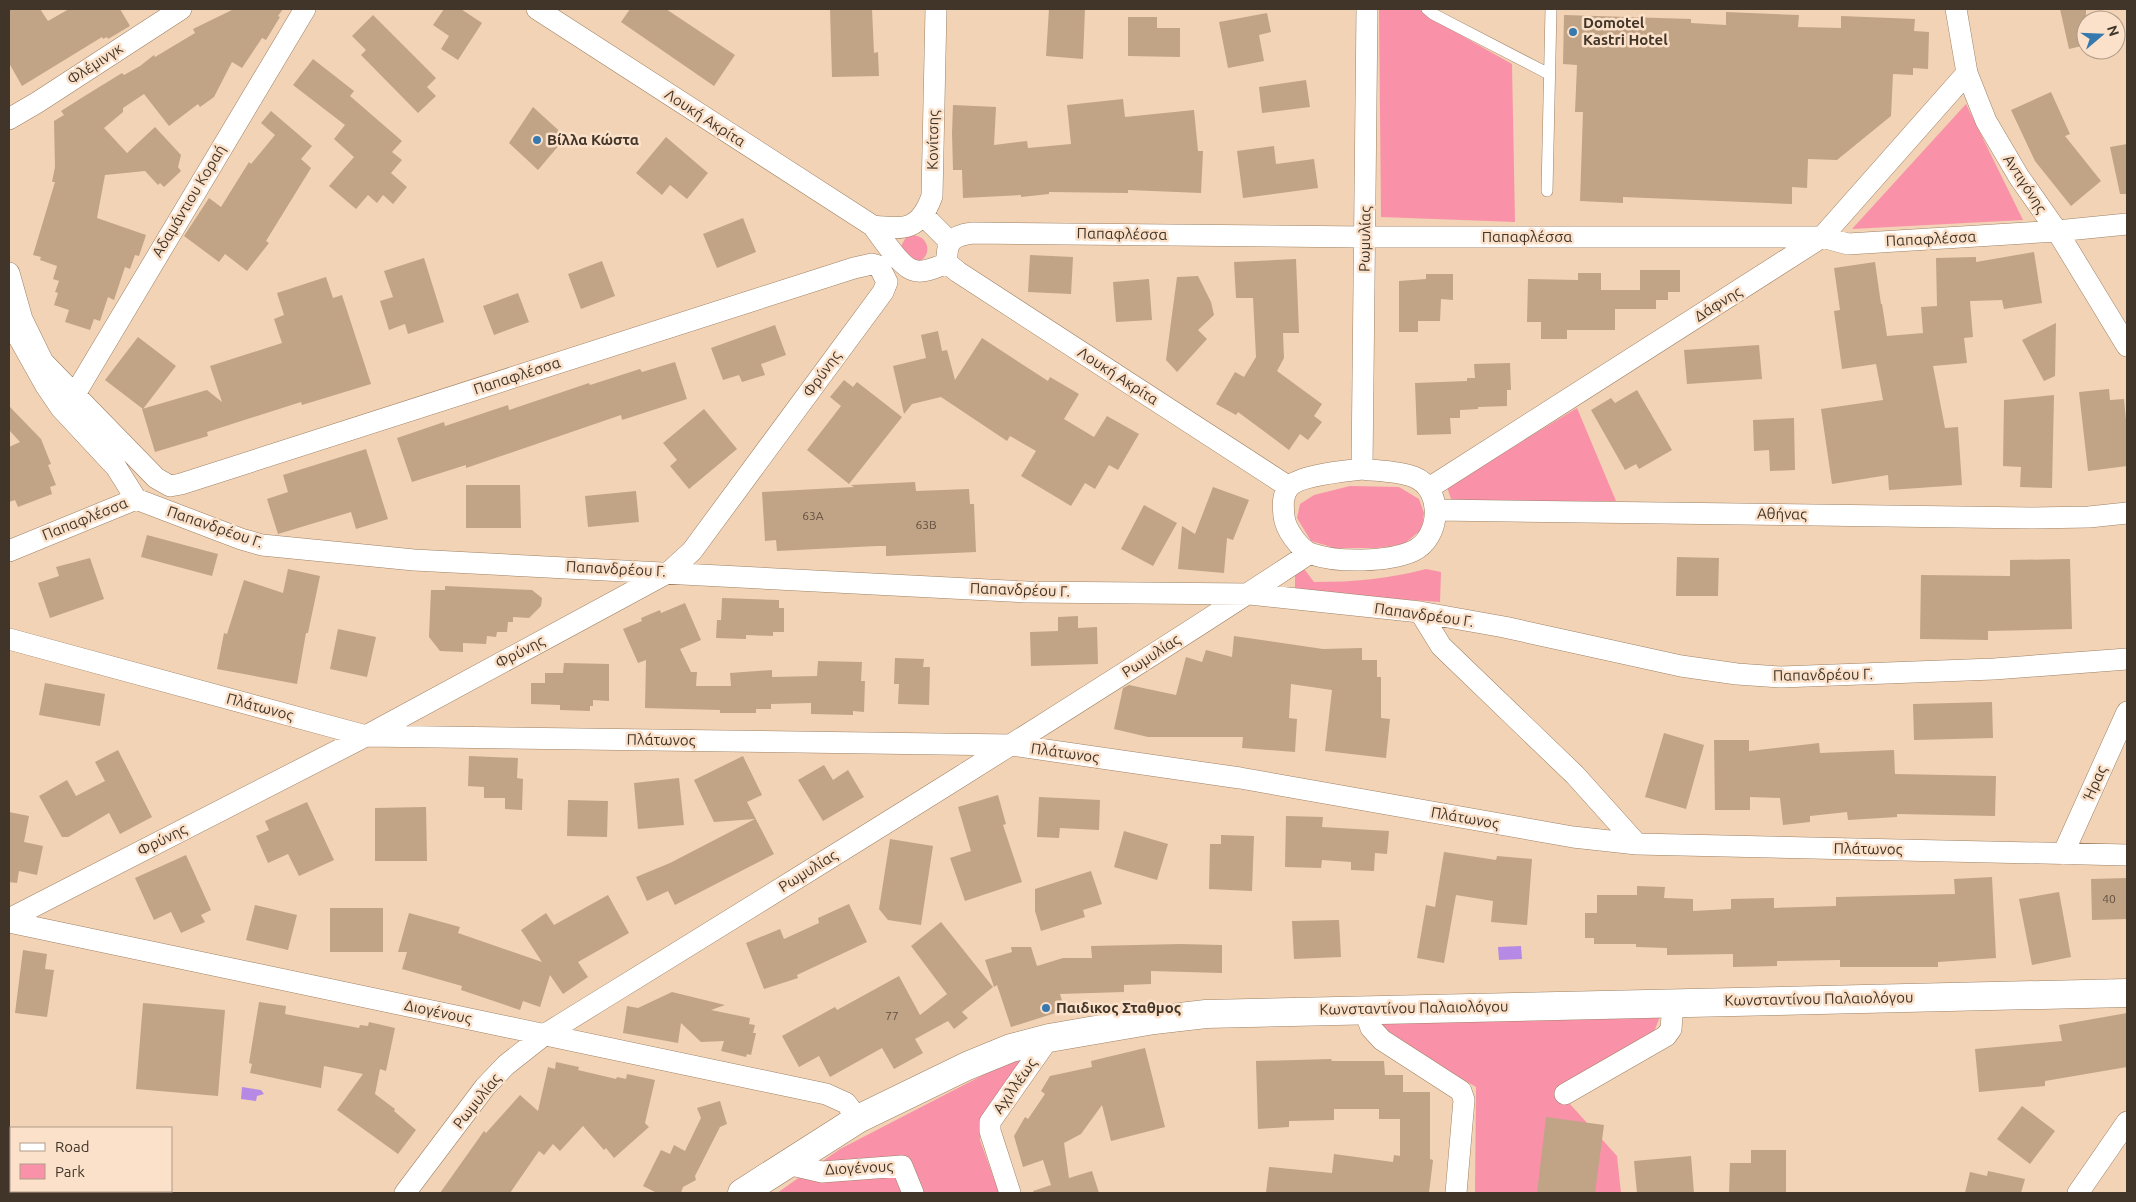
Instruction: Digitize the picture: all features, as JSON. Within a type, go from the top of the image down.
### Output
[{"type":"street","name":"Φλέμινγκ","points":[[9,118],[38,102],[150,17],[181,9]]},
{"type":"street","name":"Αδαμάντιου Κοραή","points":[[74,394],[305,9]]},
{"type":"street","name":"Λουκή Ακρίτα","points":[[537,9],[873,226]]},
{"type":"street","name":"Κονίτσης","points":[[924,215],[932,196],[936,9]]},
{"type":"street","name":"Ρωμυλίας","points":[[1362,470],[1367,9]]},
{"type":"street","name":"Αντιγόνης","points":[[1956,9],[1968,73],[1986,121],[2019,177],[2057,231],[2127,346]]},
{"type":"street","name":"Δάφνης","points":[[1429,488],[1822,237],[1968,73]]},
{"type":"street","points":[[924,215],[950,242],[946,251],[948,263],[921,271],[891,265],[873,226],[902,228],[921,219],[924,215]]},
{"type":"street","name":"Παπαφλέσσα","points":[[950,242],[957,235],[972,233],[1365,237],[1822,237],[1848,244],[2057,231],[2127,224]]},
{"type":"street","name":"Λουκή Ακρίτα","points":[[948,263],[958,272],[1289,487]]},
{"type":"street","name":"Παπαφλέσσα","points":[[140,461],[163,484],[170,486],[181,484],[854,268],[872,264],[880,266],[891,265]]},
{"type":"street","name":"Φρύνης","points":[[9,920],[366,736],[669,572],[692,551],[883,292],[891,265]]},
{"type":"street","points":[[9,273],[22,319],[46,386],[61,408],[116,467],[136,499]]},
{"type":"street","points":[[9,320],[36,359],[74,394],[140,461]]},
{"type":"street","points":[[9,348],[36,359]]},
{"type":"street","name":"Παπαφλέσσα","points":[[9,551],[136,499],[140,461]]},
{"type":"street","points":[[1362,470],[1415,477],[1429,488],[1436,510],[1432,534],[1414,551],[1389,558],[1334,559],[1310,553],[1294,539],[1284,520],[1282,502],[1289,487],[1303,480],[1329,473],[1362,470]]},
{"type":"street","points":[[181,484],[177,496],[177,504],[186,517]]},
{"type":"street","name":"Παπανδρέου Γ.","points":[[136,499],[241,539],[288,549],[414,560],[1027,592],[1250,594],[1420,612],[1680,666],[1781,677],[1994,669],[2127,659]]},
{"type":"street","name":"Αθήνας","points":[[1436,510],[2032,518],[2127,513]]},
{"type":"street","name":"Ρωμυλίας","points":[[405,1193],[485,1087],[506,1065],[544,1034],[1011,745],[1250,594],[1310,553]]},
{"type":"street","points":[[1420,612],[1441,646],[1575,775],[1637,844]]},
{"type":"street","name":"Πλάτωνος","points":[[9,639],[366,736],[1011,745],[1240,778],[1573,837],[1637,844],[2127,855]]},
{"type":"street","name":"Ήρας","points":[[2063,854],[2127,712]]},
{"type":"street","name":"Διογένους","points":[[9,920],[826,1094],[846,1103],[858,1119]]},
{"type":"street","name":"Κωνσταντίνου Παλαιολόγου","points":[[742,1193],[858,1119],[967,1066],[1012,1048],[1049,1038],[1154,1020],[1206,1014],[1364,1009],[2127,993]]},
{"type":"street","points":[[1565,1094],[1666,1036],[1672,1029],[1674,1003]]},
{"type":"street","points":[[1364,1009],[1371,1028],[1382,1040],[1461,1091],[1464,1100],[1456,1193]]},
{"type":"street","name":"Αχιλλέως","points":[[1010,1193],[990,1131],[990,1122],[1049,1038]]},
{"type":"street","points":[[2078,1193],[2127,1122]]},
{"type":"street","name":"Διογένους","points":[[787,1164],[822,1172],[902,1166],[913,1193]]},
{"type":"lane","points":[[1427,9],[1433,14],[1549,74]]},
{"type":"lane","points":[[1546,191],[1550,9]]},
{"type":"green space","points":[[1379,9],[1419,9],[1434,20],[1512,64],[1515,222],[1381,217]]},
{"type":"green space","points":[[1966,104],[2023,220],[1852,229]]},
{"type":"green space","points":[[912,235],[923,239],[927,247],[926,256],[917,263],[900,248],[906,237]]},
{"type":"green space","points":[[1577,408],[1616,501],[1452,502],[1447,487]]},
{"type":"green space","points":[[1350,486],[1399,487],[1419,499],[1424,513],[1422,529],[1404,544],[1377,548],[1335,548],[1311,541],[1297,518],[1300,504],[1314,495]]},
{"type":"green space","points":[[1426,569],[1441,572],[1440,602],[1295,592],[1295,572],[1305,570],[1314,582],[1371,579]]},
{"type":"green space","points":[[1661,1014],[1654,1032],[1569,1103],[1617,1156],[1621,1193],[1475,1193],[1476,1087],[1425,1058],[1376,1024]]},
{"type":"green space","points":[[1020,1056],[1025,1061],[980,1123],[980,1140],[999,1193],[777,1193],[840,1149]]},
{"type":"shaded area","points":[[1521,946],[1522,959],[1499,960],[1498,947]]},
{"type":"shaded area","points":[[242,1087],[261,1090],[264,1094],[257,1096],[256,1101],[241,1099]]},
{"type":"building","points":[[9,9],[40,9],[48,21],[69,9],[120,9],[130,26],[108,39],[107,37],[103,39],[102,37],[22,86],[9,63]]},
{"type":"building","points":[[234,9],[283,9],[266,40],[262,38],[242,68],[232,62],[214,97],[200,107],[198,104],[169,126],[144,94],[123,108],[123,112],[104,128],[127,153],[155,127],[181,155],[178,167],[181,171],[164,187],[160,183],[158,185],[145,171],[105,175],[97,218],[146,235],[139,256],[135,255],[130,269],[125,267],[114,300],[108,297],[100,321],[94,319],[90,330],[65,322],[69,310],[54,305],[58,293],[55,292],[59,281],[53,279],[57,266],[40,260],[41,257],[33,255],[55,182],[52,182],[55,167],[54,121],[64,115],[61,111],[83,97],[195,33],[193,29]]},
{"type":"building","points":[[444,9],[461,9],[482,23],[458,60],[441,49],[449,36],[433,25]]},
{"type":"building","points":[[630,9],[666,9],[735,55],[714,86],[621,22]]},
{"type":"building","points":[[830,9],[872,9],[874,53],[878,52],[879,76],[832,77]]},
{"type":"building","points":[[1049,9],[1085,9],[1083,59],[1046,56]]},
{"type":"building","points":[[2060,9],[2086,9],[2076,10],[2076,47],[2069,49]]},
{"type":"building","points":[[1726,12],[1799,15],[1798,27],[1841,28],[1841,16],[1915,19],[1914,31],[1929,32],[1928,69],[1913,68],[1913,75],[1893,74],[1891,116],[1837,160],[1808,159],[1807,188],[1792,187],[1792,204],[1623,197],[1623,203],[1580,201],[1583,112],[1575,112],[1577,65],[1563,64],[1564,15],[1691,19],[1691,23],[1726,25]]},
{"type":"building","points":[[1267,13],[1271,32],[1259,35],[1264,61],[1228,68],[1219,22]]},
{"type":"building","points":[[373,15],[436,78],[427,87],[436,96],[418,113],[361,55],[366,50],[352,36]]},
{"type":"building","points":[[1128,17],[1157,17],[1157,28],[1180,28],[1180,57],[1128,56]]},
{"type":"building","points":[[313,59],[354,91],[350,96],[402,141],[392,152],[402,160],[391,173],[407,187],[393,204],[383,195],[377,203],[368,195],[356,209],[329,186],[354,157],[334,139],[345,125],[293,85]]},
{"type":"building","points":[[1306,80],[1310,107],[1262,113],[1259,87]]},
{"type":"building","points":[[2051,92],[2070,134],[2065,136],[2101,181],[2071,206],[2035,161],[2011,110]]},
{"type":"building","points":[[1123,99],[1125,117],[1194,110],[1198,151],[1203,151],[1201,193],[1128,190],[1128,193],[1049,192],[1049,194],[1021,197],[1021,195],[963,198],[962,170],[953,170],[953,105],[996,107],[994,145],[1027,141],[1028,148],[1071,144],[1067,105]]},
{"type":"building","name":"Βίλλα Κώστα","points":[[533,107],[566,137],[538,170],[509,143]]},
{"type":"building","points":[[271,111],[312,146],[301,159],[311,168],[266,241],[269,243],[247,271],[225,254],[219,262],[184,236],[209,198],[221,207],[249,162],[251,164],[275,135],[261,123]]},
{"type":"building","points":[[666,137],[708,173],[687,199],[670,185],[662,195],[636,173]]},
{"type":"building","points":[[2127,144],[2127,194],[2120,194],[2110,147]]},
{"type":"building","points":[[1274,146],[1276,164],[1314,159],[1318,188],[1243,198],[1237,151]]},
{"type":"building","points":[[743,218],[756,252],[717,268],[703,234]]},
{"type":"building","points":[[2034,252],[2042,303],[2004,309],[2002,300],[1970,301],[1973,337],[1964,338],[1967,363],[1933,366],[1945,428],[1958,427],[1962,485],[1889,490],[1888,475],[1832,484],[1821,409],[1883,400],[1876,364],[1842,369],[1834,311],[1840,310],[1834,268],[1875,262],[1887,336],[1923,333],[1921,307],[1937,306],[1936,258],[1976,257],[1976,262]]},
{"type":"building","points":[[1030,255],[1073,257],[1071,294],[1028,292]]},
{"type":"building","points":[[424,258],[444,322],[408,334],[405,324],[389,330],[380,301],[393,297],[384,271]]},
{"type":"building","points":[[1296,259],[1299,333],[1283,333],[1284,358],[1277,371],[1322,404],[1314,416],[1322,422],[1308,440],[1300,434],[1289,450],[1238,412],[1236,415],[1216,404],[1235,372],[1244,377],[1256,357],[1253,298],[1236,298],[1234,262]]},
{"type":"building","points":[[602,261],[615,296],[581,309],[568,274]]},
{"type":"building","points":[[1640,270],[1680,270],[1680,292],[1668,292],[1668,300],[1656,300],[1656,309],[1615,309],[1615,330],[1567,330],[1567,339],[1541,339],[1541,322],[1527,322],[1528,279],[1578,280],[1578,273],[1601,273],[1601,290],[1640,290]]},
{"type":"building","points":[[1426,274],[1453,274],[1453,300],[1441,299],[1440,321],[1418,321],[1418,332],[1399,332],[1399,281],[1426,279]]},
{"type":"building","points":[[1198,276],[1211,302],[1214,315],[1198,330],[1207,339],[1177,372],[1166,360],[1177,277]]},
{"type":"building","points":[[326,277],[333,298],[342,295],[371,384],[302,405],[301,402],[207,432],[208,436],[155,452],[142,409],[207,390],[222,402],[210,366],[282,343],[274,319],[284,315],[277,293]]},
{"type":"building","points":[[1149,279],[1152,320],[1116,322],[1113,282]]},
{"type":"building","points":[[518,293],[529,322],[494,335],[483,306]]},
{"type":"building","points":[[2056,323],[2055,376],[2044,381],[2022,340]]},
{"type":"building","points":[[775,325],[786,355],[761,364],[765,375],[742,382],[739,375],[723,380],[711,348]]},
{"type":"building","points":[[938,331],[942,351],[947,350],[955,380],[982,338],[1048,381],[1050,377],[1079,394],[1064,419],[1094,437],[1107,416],[1139,434],[1118,470],[1109,465],[1095,489],[1085,483],[1071,506],[1021,476],[1036,451],[1010,436],[1007,441],[941,397],[912,404],[904,414],[893,366],[926,358],[921,335]]},
{"type":"building","points":[[138,337],[176,366],[143,409],[105,380]]},
{"type":"building","points":[[1759,345],[1762,379],[1687,384],[1684,350]]},
{"type":"building","points":[[675,362],[687,399],[622,420],[621,415],[466,468],[466,465],[412,482],[397,438],[444,422],[445,426],[508,405],[509,410],[589,383],[590,385],[640,369],[642,372]]},
{"type":"building","points":[[1510,363],[1511,390],[1507,390],[1507,406],[1460,410],[1460,418],[1450,418],[1451,434],[1417,435],[1415,383],[1467,381],[1467,378],[1475,378],[1474,364]]},
{"type":"building","points":[[844,380],[853,387],[857,382],[902,417],[849,484],[807,450],[841,406],[830,397]]},
{"type":"building","points":[[2109,389],[2110,400],[2124,399],[2127,431],[2127,466],[2088,471],[2079,392]]},
{"type":"building","points":[[1637,390],[1672,450],[1639,469],[1636,464],[1625,470],[1591,410],[1611,398],[1615,403]]},
{"type":"building","points":[[2054,395],[2052,488],[2020,487],[2021,467],[2003,466],[2004,400]]},
{"type":"building","points":[[9,406],[41,439],[51,464],[48,465],[56,485],[50,487],[52,494],[18,507],[15,500],[9,502],[9,447],[20,442],[9,430]]},
{"type":"building","points":[[704,409],[737,449],[689,489],[670,466],[677,460],[663,443]]},
{"type":"building","points":[[1794,418],[1795,470],[1770,471],[1769,450],[1754,451],[1753,420]]},
{"type":"building","points":[[366,449],[388,519],[356,529],[351,512],[278,534],[267,499],[288,492],[283,475]]},
{"type":"building","points":[[915,482],[916,491],[969,489],[970,504],[974,504],[976,552],[886,556],[886,546],[777,551],[776,540],[765,541],[762,492]]},
{"type":"building","points":[[466,485],[520,485],[521,528],[466,528]]},
{"type":"building","points":[[1213,487],[1249,500],[1233,540],[1227,538],[1224,573],[1178,569],[1182,526],[1195,534]]},
{"type":"building","points":[[636,491],[639,522],[588,527],[585,496]]},
{"type":"building","points":[[1144,505],[1177,523],[1153,566],[1121,549]]},
{"type":"building","points":[[147,535],[218,554],[212,576],[141,557]]},
{"type":"building","points":[[1677,557],[1719,558],[1718,596],[1676,596]]},
{"type":"building","points":[[90,558],[104,599],[50,618],[38,583],[59,576],[56,567]]},
{"type":"building","points":[[2070,559],[2072,629],[1988,631],[1988,640],[1920,639],[1921,575],[2010,576],[2010,560]]},
{"type":"building","points":[[288,569],[320,576],[308,633],[306,633],[297,684],[217,669],[224,633],[227,634],[244,580],[283,593]]},
{"type":"building","points":[[445,586],[532,590],[542,598],[541,606],[529,618],[513,617],[513,622],[508,622],[507,632],[497,632],[496,637],[487,636],[486,644],[463,643],[463,652],[440,651],[429,637],[431,590],[445,590]]},
{"type":"building","points":[[722,598],[779,600],[779,608],[784,608],[784,632],[773,632],[773,636],[746,635],[746,639],[716,638],[717,620],[721,620]]},
{"type":"building","points":[[685,603],[701,640],[680,649],[691,672],[697,672],[696,686],[731,686],[730,673],[772,670],[772,677],[817,676],[818,661],[862,662],[861,681],[865,681],[864,712],[853,711],[853,715],[811,714],[811,703],[771,704],[771,709],[756,709],[756,713],[720,713],[720,710],[645,708],[646,660],[638,663],[623,629],[642,621],[641,618],[660,610],[661,613]]},
{"type":"building","points":[[1078,616],[1078,628],[1097,627],[1098,664],[1031,666],[1030,632],[1058,631],[1058,617]]},
{"type":"building","points":[[338,629],[376,637],[367,677],[330,669]]},
{"type":"building","points":[[1234,636],[1323,649],[1362,648],[1362,660],[1377,660],[1377,677],[1381,677],[1381,718],[1390,719],[1386,758],[1325,751],[1332,690],[1291,684],[1289,718],[1297,719],[1295,752],[1242,748],[1243,737],[1148,737],[1114,729],[1123,688],[1129,685],[1176,695],[1186,657],[1202,662],[1206,650],[1232,657]]},
{"type":"building","points":[[895,658],[924,659],[923,667],[930,667],[929,705],[898,704],[899,684],[894,684]]},
{"type":"building","points":[[564,663],[609,664],[609,701],[593,700],[593,706],[590,706],[590,711],[560,710],[560,705],[531,704],[531,683],[545,683],[545,673],[563,673]]},
{"type":"building","points":[[45,683],[105,694],[100,726],[39,715]]},
{"type":"building","points":[[1992,702],[1993,738],[1914,740],[1913,704]]},
{"type":"building","points":[[1664,733],[1704,745],[1686,809],[1645,797]]},
{"type":"building","points":[[1714,740],[1749,740],[1749,751],[1819,743],[1820,753],[1894,750],[1895,774],[1996,776],[1995,816],[1897,814],[1897,817],[1848,820],[1847,812],[1810,816],[1810,822],[1783,825],[1780,798],[1750,797],[1750,810],[1715,810]]},
{"type":"building","points":[[118,750],[152,817],[120,834],[109,813],[68,837],[62,837],[39,796],[67,780],[76,796],[105,781],[95,762]]},
{"type":"building","points":[[469,756],[518,758],[517,778],[523,779],[522,810],[505,809],[505,798],[484,798],[484,787],[468,786]]},
{"type":"building","points":[[743,756],[762,795],[747,802],[774,854],[675,905],[668,891],[647,901],[636,877],[670,863],[755,819],[714,822],[694,780]]},
{"type":"building","points":[[824,765],[833,780],[848,770],[864,797],[823,821],[798,780]]},
{"type":"building","points":[[679,778],[684,825],[638,829],[634,783]]},
{"type":"building","points":[[998,795],[1006,824],[1003,825],[1022,882],[965,901],[950,858],[971,851],[958,807]]},
{"type":"building","points":[[1039,797],[1100,800],[1099,830],[1060,828],[1059,838],[1037,837]]},
{"type":"building","points":[[568,800],[608,801],[607,837],[567,836]]},
{"type":"building","points":[[307,802],[334,860],[299,876],[288,854],[268,863],[256,836],[269,830],[265,821]]},
{"type":"building","points":[[426,807],[427,861],[375,861],[375,808]]},
{"type":"building","points":[[9,812],[29,816],[24,842],[43,846],[37,875],[19,871],[17,883],[9,882]]},
{"type":"building","points":[[1286,816],[1323,817],[1322,827],[1389,831],[1387,854],[1375,853],[1374,871],[1351,870],[1351,862],[1322,860],[1321,868],[1285,867]]},
{"type":"building","points":[[1124,831],[1168,844],[1157,880],[1114,867]]},
{"type":"building","points":[[1221,835],[1254,836],[1252,891],[1209,889],[1210,844],[1221,844]]},
{"type":"building","points":[[890,839],[933,846],[921,925],[888,920],[879,909]]},
{"type":"building","points":[[1444,852],[1496,860],[1497,856],[1532,859],[1527,925],[1491,922],[1493,901],[1456,895],[1444,963],[1417,958],[1426,905],[1435,907]]},
{"type":"building","points":[[186,855],[211,910],[201,915],[205,922],[181,933],[171,912],[154,920],[135,878]]},
{"type":"building","points":[[1091,871],[1102,904],[1083,910],[1085,917],[1041,931],[1035,911],[1035,889]]},
{"type":"building","points":[[1992,877],[1996,958],[1938,962],[1938,967],[1840,967],[1840,960],[1777,961],[1777,966],[1733,967],[1733,954],[1667,955],[1667,948],[1636,947],[1636,944],[1594,944],[1594,938],[1585,938],[1585,913],[1597,913],[1597,895],[1637,895],[1637,886],[1665,887],[1664,898],[1693,899],[1693,911],[1731,909],[1731,899],[1774,898],[1774,908],[1836,906],[1836,897],[1955,894],[1954,879]]},
{"type":"building","points":[[2127,878],[2127,919],[2092,920],[2091,879]]},
{"type":"building","points":[[2059,892],[2071,957],[2032,965],[2019,899]]},
{"type":"building","points":[[608,895],[629,933],[578,962],[588,977],[563,994],[550,975],[540,1007],[523,1001],[520,1010],[461,990],[462,986],[402,969],[407,952],[398,952],[409,913],[460,927],[458,933],[542,962],[521,930],[546,913],[554,925]]},
{"type":"building","points":[[849,904],[867,942],[797,975],[798,978],[764,989],[746,943],[780,929],[784,939],[819,923],[818,918]]},
{"type":"building","points":[[255,905],[297,915],[288,950],[246,940]]},
{"type":"building","points":[[330,908],[383,908],[383,952],[330,952]]},
{"type":"building","points":[[1339,920],[1341,957],[1294,959],[1292,921]]},
{"type":"building","points":[[941,922],[993,987],[962,1012],[968,1018],[954,1029],[948,1021],[915,1039],[923,1053],[894,1069],[882,1048],[830,1077],[819,1056],[799,1067],[782,1036],[835,1007],[837,1010],[899,976],[920,1015],[947,994],[911,946]]},
{"type":"building","points":[[1222,945],[1222,973],[1151,971],[1151,984],[1124,985],[1124,992],[1060,994],[1065,1010],[1011,1027],[997,985],[994,987],[985,960],[1012,952],[1011,947],[1031,947],[1037,966],[1063,958],[1092,958],[1091,946]]},
{"type":"building","points":[[23,950],[47,954],[45,969],[54,970],[47,1017],[15,1013]]},
{"type":"building","points":[[672,992],[725,1005],[711,1010],[750,1018],[749,1024],[755,1025],[753,1033],[756,1033],[751,1055],[747,1054],[746,1057],[721,1051],[724,1041],[701,1042],[681,1023],[678,1043],[623,1033],[627,1006],[638,1008]]},
{"type":"building","points":[[259,1002],[286,1006],[285,1014],[359,1028],[360,1025],[368,1026],[369,1022],[395,1028],[386,1071],[380,1069],[375,1094],[395,1109],[394,1111],[416,1130],[398,1154],[337,1110],[363,1074],[324,1066],[321,1088],[250,1073],[252,1064],[249,1063]]},
{"type":"building","points":[[143,1003],[225,1010],[218,1096],[136,1089]]},
{"type":"building","points":[[2127,1013],[2127,1067],[2045,1081],[2045,1086],[1979,1092],[1975,1049],[2062,1041],[2059,1025]]},
{"type":"building","points":[[1145,1048],[1165,1127],[1111,1141],[1102,1105],[1081,1134],[1064,1143],[1069,1178],[1092,1171],[1099,1193],[1034,1193],[1033,1191],[1051,1185],[1043,1160],[1023,1167],[1014,1136],[1025,1117],[1028,1119],[1045,1094],[1041,1091],[1050,1076],[1092,1067],[1091,1061]]},
{"type":"building","points":[[1331,1059],[1332,1061],[1384,1061],[1385,1075],[1403,1075],[1403,1092],[1430,1092],[1430,1159],[1433,1160],[1429,1193],[1266,1193],[1269,1167],[1332,1173],[1334,1154],[1393,1162],[1394,1155],[1400,1156],[1400,1119],[1379,1119],[1379,1109],[1334,1109],[1334,1120],[1289,1121],[1289,1127],[1258,1129],[1256,1061]]},
{"type":"building","points":[[556,1062],[579,1067],[578,1070],[616,1079],[617,1077],[626,1079],[627,1074],[655,1080],[645,1123],[649,1127],[614,1158],[606,1148],[604,1150],[583,1126],[560,1151],[553,1144],[544,1155],[539,1151],[510,1193],[440,1193],[484,1131],[486,1133],[520,1095],[538,1111],[548,1067],[555,1069]]},
{"type":"building","points":[[720,1101],[727,1124],[720,1127],[695,1176],[696,1180],[683,1187],[681,1193],[657,1193],[643,1186],[661,1150],[670,1154],[674,1145],[685,1151],[701,1118],[697,1108]]},
{"type":"building","points":[[2022,1106],[2055,1131],[2030,1164],[1997,1139]]},
{"type":"building","points":[[1546,1117],[1604,1125],[1595,1193],[1537,1193]]},
{"type":"building","points":[[1751,1150],[1786,1150],[1786,1193],[1729,1193],[1730,1163],[1751,1163]]},
{"type":"building","points":[[1691,1156],[1694,1193],[1637,1193],[1634,1161]]},
{"type":"building","points":[[1988,1171],[2025,1179],[2021,1193],[1965,1193],[1970,1172],[1987,1176]]},
{"type":"place","name":"Domotel Kastri Hotel","points":[[1573,32]]},
{"type":"place","name":"Βίλλα Κώστα","points":[[537,140]]},
{"type":"place","name":"Παιδικος Σταθμος","points":[[1046,1008]]}]
